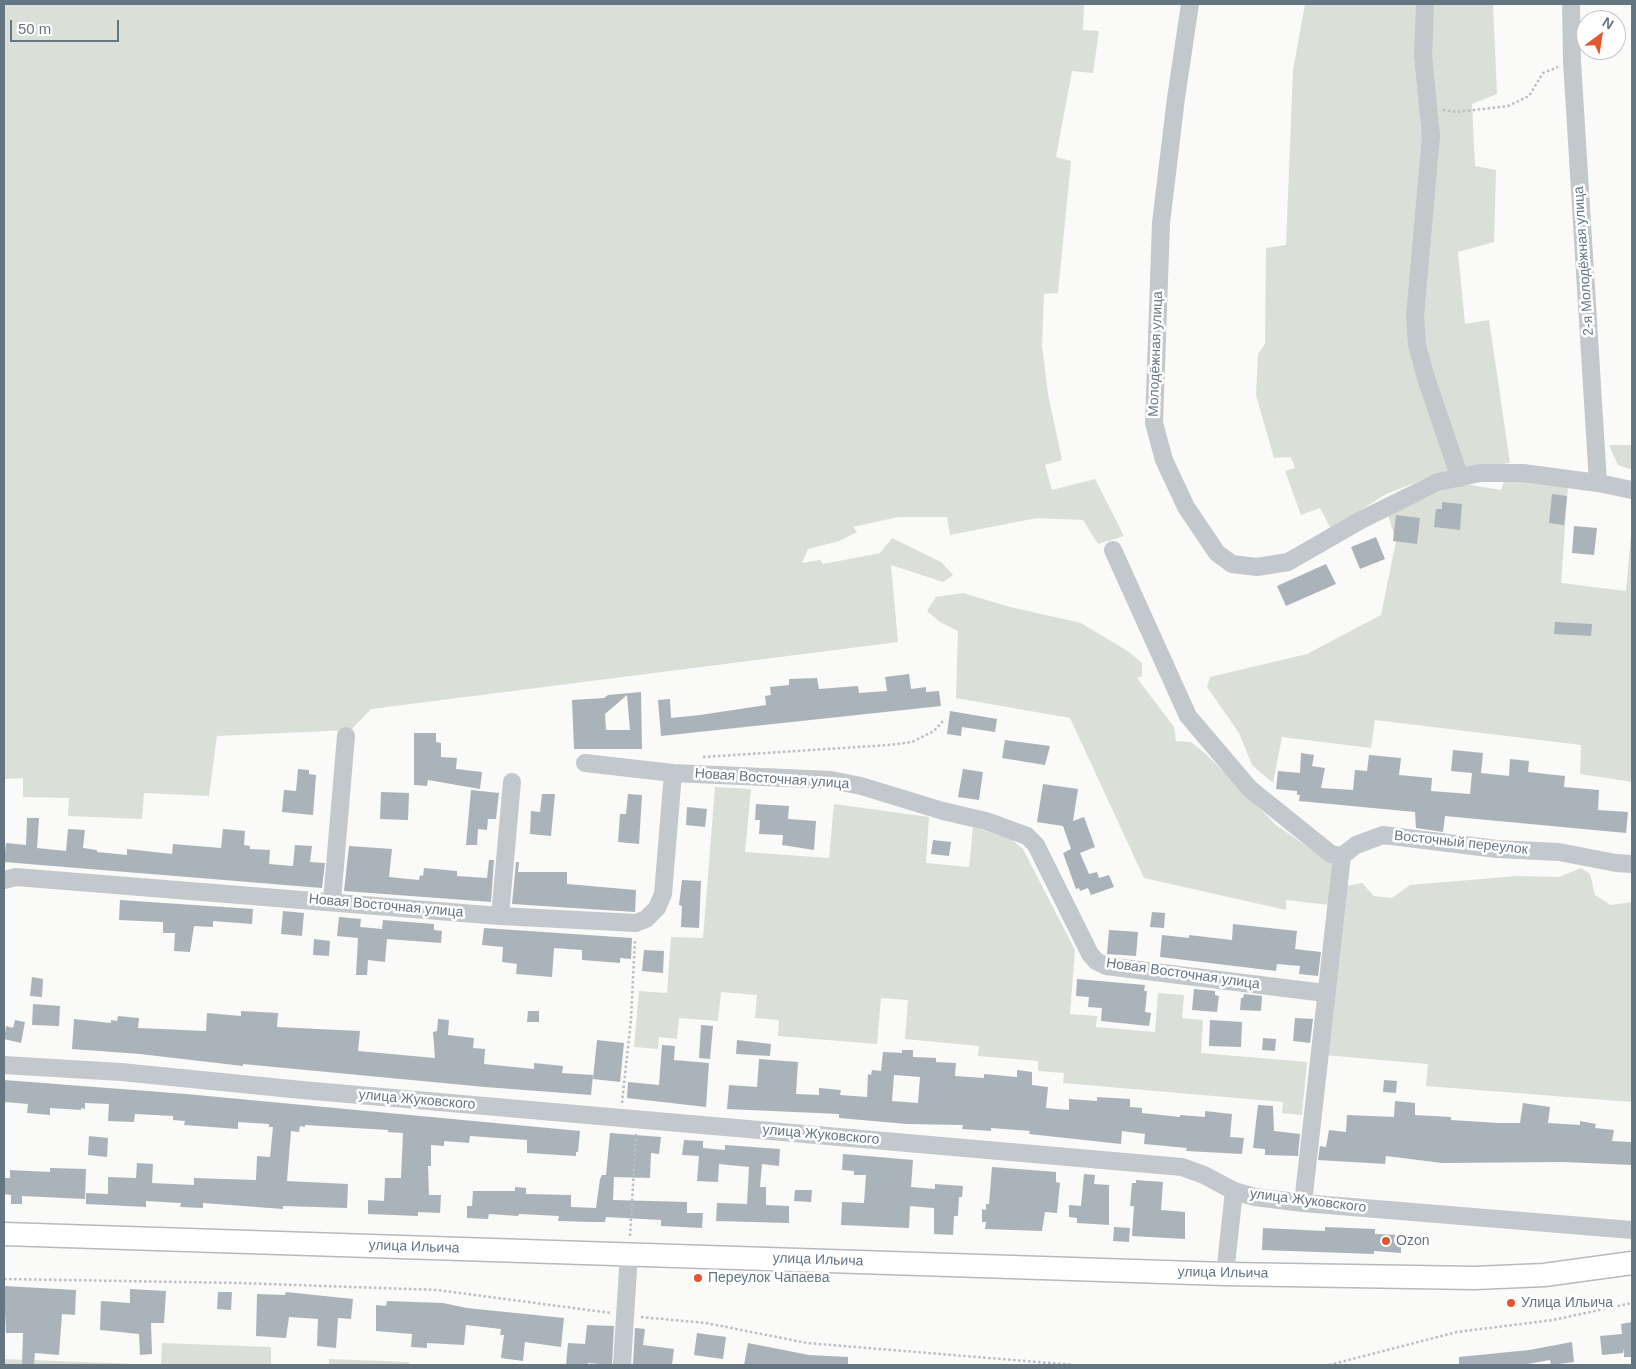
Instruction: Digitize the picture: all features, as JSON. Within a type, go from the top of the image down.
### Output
[{"type":"main road","name":"улица Ильича","points":[[4,1234],[1225,1274],[1475,1278],[1544,1275],[1632,1263]]},
{"type":"street","name":"Молодёжная улица","points":[[1190,4],[1176,98],[1161,223],[1154,423],[1164,460],[1186,507],[1217,553],[1232,564],[1257,567],[1288,562],[1369,516],[1438,482],[1480,473],[1523,473],[1598,483]]},
{"type":"street","points":[[1425,4],[1423,55],[1431,136],[1430,166],[1415,316],[1417,345],[1451,458],[1460,478]]},
{"type":"street","name":"2-я Молодёжная улица","points":[[1571,4],[1572,61],[1598,483]]},
{"type":"street","points":[[1598,483],[1632,490]]},
{"type":"street","points":[[1112,550],[1188,716],[1250,789],[1311,840],[1331,854],[1342,856],[1325,993],[1303,1203]]},
{"type":"street","points":[[332,901],[346,736]]},
{"type":"street","name":"Новая Восточная улица","points":[[586,763],[673,773],[831,780],[861,786],[943,811],[986,821],[1027,836],[1036,844],[1096,961],[1106,966],[1325,993]]},
{"type":"street","points":[[636,923],[646,919],[657,908],[663,894],[673,773]]},
{"type":"street","points":[[500,916],[512,782]]},
{"type":"street","name":"Восточный переулок","points":[[1342,856],[1356,845],[1383,835],[1497,848],[1559,852],[1624,863]]},
{"type":"street","name":"Новая Восточная улица","points":[[4,880],[16,877],[500,916],[636,923]]},
{"type":"street","name":"улица Жуковского","points":[[4,1065],[121,1072],[302,1090],[629,1117],[1182,1167],[1204,1175],[1234,1191],[1255,1197],[1303,1203],[1632,1230]]},
{"type":"street","points":[[1225,1274],[1234,1191]]},
{"type":"street","points":[[622,1365],[627,1315],[629,1253]]},
{"type":"path","points":[[1429,107],[1457,112],[1508,106],[1529,96],[1543,73],[1572,61]]},
{"type":"path","points":[[703,757],[912,742],[934,731],[943,722]]},
{"type":"path","points":[[629,1253],[631,1019],[636,923]]},
{"type":"path","points":[[4,1279],[229,1282],[437,1290],[627,1315],[706,1323],[807,1343],[1074,1365]]},
{"type":"path","points":[[1329,1365],[1457,1332],[1553,1320],[1632,1303]]},
{"type":"shaded area","points":[[4,4],[1084,4],[1083,30],[1099,31],[1093,73],[1072,71],[1056,157],[1071,161],[1058,293],[1044,294],[1042,345],[1048,394],[1062,460],[1045,465],[1052,490],[1095,479],[1124,536],[1098,544],[1083,520],[1037,518],[950,535],[947,517],[898,517],[853,527],[857,532],[839,541],[808,549],[802,563],[820,560],[823,564],[880,553],[892,538],[941,562],[953,575],[943,582],[891,565],[898,642],[371,709],[351,730],[217,736],[209,796],[144,793],[142,819],[68,816],[69,798],[23,797],[23,778],[4,779]]},
{"type":"shaded area","points":[[1305,4],[1493,4],[1497,94],[1472,104],[1475,166],[1496,170],[1494,242],[1458,252],[1465,324],[1489,320],[1510,463],[1443,472],[1386,494],[1331,529],[1320,508],[1301,515],[1285,471],[1295,468],[1291,457],[1274,458],[1256,395],[1258,354],[1265,344],[1266,248],[1286,245],[1293,70]]},
{"type":"shaded area","points":[[1609,445],[1632,445],[1632,470],[1618,465]]},
{"type":"shaded area","points":[[1505,478],[1568,486],[1561,583],[1626,591],[1632,524],[1632,782],[1580,774],[1581,745],[1375,720],[1371,748],[1282,737],[1273,783],[1252,765],[1239,733],[1207,687],[1210,677],[1307,654],[1381,615],[1396,541],[1388,515],[1459,483],[1501,490]]},
{"type":"shaded area","points":[[963,593],[1010,607],[1081,623],[1129,652],[1142,663],[1142,676],[1137,678],[1174,727],[1176,741],[1191,742],[1207,755],[1276,825],[1334,865],[1329,905],[1286,900],[1286,910],[1144,878],[1070,718],[956,698],[958,631],[940,622],[927,611],[936,597]]},
{"type":"shaded area","points":[[715,787],[751,789],[745,852],[829,858],[834,804],[929,817],[926,863],[969,867],[973,827],[1011,839],[1023,849],[1075,950],[1070,1014],[1097,1016],[1096,1027],[1155,1032],[1158,993],[1184,995],[1182,1018],[1203,1020],[1201,1053],[1307,1062],[1302,1115],[1282,1113],[1283,1102],[1063,1083],[1064,1073],[1038,1071],[1038,1061],[978,1056],[979,1046],[905,1039],[908,1000],[881,998],[877,1044],[778,1036],[779,1020],[755,1018],[757,995],[721,992],[718,1021],[679,1018],[677,1039],[659,1037],[658,1049],[634,1047],[639,991],[667,993],[671,937],[703,938]]},
{"type":"shaded area","points":[[1581,868],[1590,874],[1595,895],[1611,905],[1632,902],[1632,1102],[1426,1086],[1428,1064],[1324,1055],[1347,886],[1362,883],[1374,896],[1392,898],[1410,885],[1517,876],[1559,877]]},
{"type":"shaded area","points":[[162,1343],[271,1347],[271,1365],[161,1365]]},
{"type":"shaded area","points":[[4,1359],[161,1365],[4,1365]]},
{"type":"shaded area","points":[[329,1359],[409,1362],[409,1365],[329,1365]]},
{"type":"building","points":[[1552,494],[1567,496],[1564,525],[1549,523]]},
{"type":"building","points":[[1442,502],[1462,504],[1460,530],[1434,527],[1436,509],[1442,509]]},
{"type":"building","points":[[1396,515],[1420,518],[1417,544],[1393,541]]},
{"type":"building","points":[[1574,526],[1597,528],[1594,555],[1572,553]]},
{"type":"building","points":[[1376,537],[1385,559],[1360,569],[1351,547]]},
{"type":"building","points":[[1326,564],[1336,584],[1286,606],[1277,586]]},
{"type":"building","points":[[1555,622],[1592,624],[1591,636],[1554,634]]},
{"type":"building","points":[[909,674],[911,689],[926,687],[926,692],[939,691],[941,706],[661,736],[658,700],[670,699],[671,718],[700,715],[766,705],[765,696],[771,695],[770,687],[789,685],[789,679],[817,678],[819,689],[858,686],[859,693],[887,691],[885,677]]},
{"type":"building","points":[[641,692],[642,749],[574,749],[572,700],[604,698],[608,695]],"holes":[[[627,695],[630,730],[606,730],[605,714]]]},
{"type":"building","points":[[950,711],[997,719],[995,732],[962,727],[961,736],[947,734]]},
{"type":"building","points":[[414,733],[436,733],[436,742],[441,743],[441,757],[457,758],[456,769],[482,772],[480,789],[428,780],[427,786],[414,785]]},
{"type":"building","points":[[1005,740],[1050,746],[1045,765],[1002,758]]},
{"type":"building","points":[[1453,750],[1483,753],[1481,773],[1509,776],[1510,759],[1529,761],[1528,772],[1565,776],[1564,787],[1599,790],[1598,810],[1628,812],[1626,833],[1445,816],[1443,832],[1416,828],[1415,812],[1299,801],[1300,795],[1297,795],[1297,791],[1276,789],[1278,771],[1300,773],[1301,753],[1314,755],[1312,766],[1325,768],[1321,788],[1353,790],[1355,770],[1367,771],[1369,755],[1401,758],[1399,775],[1432,778],[1431,791],[1470,794],[1472,773],[1451,771]]},
{"type":"building","points":[[298,769],[309,770],[309,774],[316,775],[313,815],[282,812],[284,790],[296,791]]},
{"type":"building","points":[[963,769],[983,772],[979,800],[958,797]]},
{"type":"building","points":[[1043,784],[1078,789],[1073,821],[1084,817],[1095,847],[1080,853],[1089,874],[1097,872],[1099,878],[1109,875],[1114,887],[1091,895],[1088,888],[1080,891],[1079,888],[1076,889],[1063,853],[1071,849],[1063,826],[1037,822]]},
{"type":"building","points":[[471,790],[499,793],[496,819],[488,819],[487,830],[478,829],[477,845],[466,845]]},
{"type":"building","points":[[381,792],[409,793],[408,820],[380,819]]},
{"type":"building","points":[[542,794],[555,794],[551,836],[530,834],[531,811],[540,812]]},
{"type":"building","points":[[628,794],[642,795],[639,844],[618,842],[620,814],[626,814]]},
{"type":"building","points":[[756,804],[789,806],[788,819],[816,821],[814,850],[782,845],[783,835],[759,834],[760,820],[755,820]]},
{"type":"building","points":[[687,807],[707,809],[705,827],[686,825]]},
{"type":"building","points":[[27,818],[39,818],[37,848],[66,851],[68,829],[85,830],[83,848],[97,850],[97,852],[127,855],[127,849],[172,854],[173,844],[221,848],[223,829],[245,831],[244,845],[250,846],[250,849],[270,850],[269,864],[293,866],[295,845],[312,846],[310,862],[325,863],[322,888],[4,862],[6,843],[26,845]]},
{"type":"building","points":[[933,840],[951,842],[949,856],[931,854]]},
{"type":"building","points":[[349,846],[392,849],[389,877],[419,880],[420,875],[423,876],[424,868],[457,871],[457,876],[487,878],[489,860],[494,860],[491,902],[344,891]]},
{"type":"building","points":[[516,862],[519,862],[518,872],[567,872],[567,884],[636,890],[635,912],[512,904]]},
{"type":"building","points":[[682,880],[701,881],[699,928],[681,927],[682,906],[679,905]]},
{"type":"building","points":[[120,900],[253,909],[252,924],[213,921],[213,927],[194,926],[190,952],[174,951],[175,933],[163,933],[163,922],[119,920]]},
{"type":"building","points":[[283,911],[304,913],[302,936],[281,934]]},
{"type":"building","points":[[1152,912],[1165,913],[1164,928],[1150,927]]},
{"type":"building","points":[[339,917],[361,919],[360,927],[382,929],[383,920],[434,924],[434,930],[442,931],[441,943],[387,939],[385,962],[368,960],[367,975],[356,975],[358,938],[337,936]]},
{"type":"building","points":[[1233,924],[1297,931],[1295,949],[1321,952],[1318,976],[1299,974],[1300,966],[1277,964],[1276,971],[1160,957],[1162,935],[1189,938],[1189,935],[1232,940]]},
{"type":"building","points":[[484,928],[632,938],[631,959],[620,958],[620,963],[582,960],[582,950],[554,948],[552,977],[516,974],[517,964],[502,962],[503,947],[482,945]]},
{"type":"building","points":[[1109,930],[1138,932],[1136,956],[1107,954]]},
{"type":"building","points":[[314,939],[330,941],[329,956],[313,955]]},
{"type":"building","points":[[644,950],[664,951],[663,973],[642,971]]},
{"type":"building","points":[[32,977],[43,979],[42,997],[30,996]]},
{"type":"building","points":[[1077,979],[1145,985],[1144,991],[1147,991],[1145,1012],[1151,1013],[1149,1026],[1101,1021],[1102,1008],[1088,1007],[1089,997],[1076,996]]},
{"type":"building","points":[[1194,989],[1215,991],[1215,995],[1219,996],[1217,1012],[1192,1010]]},
{"type":"building","points":[[1244,994],[1262,996],[1261,1011],[1240,1010],[1241,998],[1243,998]]},
{"type":"building","points":[[33,1004],[60,1006],[59,1026],[32,1025]]},
{"type":"building","points":[[241,1011],[278,1013],[277,1027],[360,1031],[358,1051],[435,1058],[433,1032],[437,1031],[438,1019],[449,1020],[448,1035],[474,1038],[473,1048],[485,1049],[484,1064],[534,1069],[534,1063],[563,1066],[562,1073],[593,1075],[591,1095],[243,1064],[243,1066],[140,1054],[72,1049],[74,1019],[111,1023],[111,1020],[117,1021],[118,1016],[139,1018],[138,1028],[206,1031],[207,1013],[241,1016]]},
{"type":"building","points":[[528,1011],[539,1011],[539,1022],[527,1022]]},
{"type":"building","points":[[1295,1018],[1313,1019],[1310,1043],[1293,1041]]},
{"type":"building","points":[[15,1020],[25,1022],[21,1043],[4,1039],[6,1026],[13,1028]]},
{"type":"building","points":[[1210,1020],[1242,1022],[1241,1047],[1209,1046]]},
{"type":"building","points":[[701,1025],[713,1026],[710,1059],[699,1058]]},
{"type":"building","points":[[1263,1038],[1276,1039],[1275,1051],[1262,1050]]},
{"type":"building","points":[[597,1040],[624,1043],[620,1082],[593,1079]]},
{"type":"building","points":[[737,1040],[771,1044],[770,1056],[736,1054]]},
{"type":"building","points":[[662,1045],[675,1046],[674,1060],[709,1063],[706,1107],[627,1098],[628,1082],[659,1085]]},
{"type":"building","points":[[902,1050],[913,1050],[913,1057],[936,1058],[936,1062],[956,1063],[955,1076],[984,1078],[984,1074],[1017,1077],[1017,1070],[1032,1072],[1032,1085],[1048,1087],[1046,1108],[1069,1110],[1069,1099],[1097,1101],[1097,1097],[1130,1099],[1130,1107],[1142,1108],[1142,1113],[1180,1117],[1180,1115],[1205,1117],[1205,1111],[1232,1114],[1230,1137],[1244,1138],[1242,1154],[1186,1151],[1187,1148],[1144,1144],[1145,1134],[1122,1131],[1121,1144],[1029,1134],[1030,1131],[991,1128],[991,1131],[962,1129],[963,1125],[907,1124],[839,1118],[839,1114],[727,1109],[729,1085],[757,1087],[759,1059],[798,1062],[796,1094],[819,1095],[819,1088],[841,1090],[840,1095],[867,1097],[868,1074],[871,1075],[872,1070],[881,1071],[883,1052],[902,1053]],"holes":[[[894,1075],[920,1077],[918,1103],[892,1101]]]},
{"type":"building","points":[[4,1080],[186,1094],[580,1131],[578,1152],[576,1152],[576,1156],[527,1153],[527,1140],[470,1136],[469,1143],[444,1141],[444,1146],[431,1145],[431,1166],[428,1166],[429,1195],[441,1195],[440,1213],[418,1212],[418,1216],[368,1214],[368,1200],[384,1201],[385,1178],[401,1178],[403,1133],[388,1132],[388,1130],[305,1125],[305,1127],[300,1126],[299,1132],[291,1131],[287,1181],[348,1184],[347,1208],[283,1206],[283,1209],[203,1203],[203,1208],[180,1207],[181,1203],[146,1201],[146,1207],[86,1204],[86,1193],[108,1194],[108,1177],[136,1178],[137,1163],[153,1164],[152,1183],[194,1185],[194,1178],[256,1180],[257,1156],[270,1157],[273,1127],[269,1127],[269,1124],[238,1122],[238,1129],[184,1125],[185,1121],[173,1120],[173,1116],[135,1114],[134,1122],[108,1121],[109,1104],[85,1103],[85,1109],[81,1108],[81,1110],[50,1108],[50,1115],[27,1113],[28,1104],[4,1102]]},
{"type":"building","points":[[1384,1080],[1397,1081],[1396,1093],[1383,1092]]},
{"type":"building","points":[[1395,1101],[1415,1103],[1415,1115],[1451,1117],[1451,1120],[1499,1123],[1520,1123],[1523,1103],[1550,1107],[1548,1123],[1580,1125],[1580,1121],[1596,1124],[1595,1128],[1614,1130],[1612,1141],[1631,1142],[1632,1165],[1563,1162],[1442,1163],[1386,1156],[1385,1164],[1318,1160],[1320,1146],[1326,1147],[1329,1130],[1346,1132],[1347,1115],[1394,1117]]},
{"type":"building","points":[[1258,1105],[1273,1106],[1274,1131],[1300,1134],[1298,1156],[1265,1155],[1265,1149],[1253,1148]]},
{"type":"building","points":[[610,1133],[661,1137],[659,1154],[651,1153],[650,1178],[614,1177],[613,1200],[687,1202],[687,1213],[703,1213],[702,1228],[661,1226],[661,1220],[606,1217],[605,1222],[558,1221],[559,1216],[519,1214],[518,1216],[489,1214],[488,1219],[467,1218],[467,1206],[472,1206],[473,1191],[515,1191],[515,1187],[526,1188],[526,1194],[571,1195],[571,1207],[596,1208],[600,1179],[602,1175],[606,1175]]},
{"type":"building","points":[[89,1136],[108,1138],[107,1157],[88,1155]]},
{"type":"building","points":[[684,1140],[703,1141],[703,1148],[725,1150],[725,1145],[780,1149],[779,1166],[762,1164],[760,1187],[766,1187],[766,1205],[789,1206],[789,1223],[716,1221],[717,1203],[747,1204],[749,1167],[719,1164],[718,1182],[697,1181],[699,1156],[682,1155]]},
{"type":"building","points":[[843,1154],[913,1160],[911,1187],[935,1189],[935,1184],[963,1186],[962,1197],[959,1197],[958,1216],[954,1216],[953,1235],[934,1234],[934,1208],[910,1206],[909,1228],[841,1225],[842,1202],[864,1203],[866,1175],[854,1175],[854,1171],[842,1170]]},
{"type":"building","points":[[992,1167],[1056,1172],[1056,1182],[1060,1183],[1057,1213],[1045,1212],[1042,1231],[985,1229],[986,1222],[982,1222],[982,1209],[986,1210],[986,1204],[989,1204]]},
{"type":"building","points":[[50,1168],[86,1169],[85,1199],[22,1196],[22,1204],[11,1204],[11,1195],[4,1194],[4,1178],[10,1178],[10,1170],[50,1172]]},
{"type":"building","points":[[1084,1174],[1095,1175],[1094,1184],[1109,1185],[1109,1225],[1077,1223],[1077,1218],[1069,1217],[1069,1205],[1081,1206]]},
{"type":"building","points":[[1136,1180],[1163,1182],[1161,1210],[1185,1212],[1185,1239],[1132,1236],[1134,1206],[1130,1206],[1132,1183],[1136,1183]]},
{"type":"building","points":[[795,1190],[812,1190],[811,1202],[794,1201]]},
{"type":"building","points":[[1114,1227],[1130,1228],[1129,1242],[1113,1241]]},
{"type":"building","points":[[1325,1227],[1375,1229],[1375,1234],[1401,1235],[1401,1253],[1374,1251],[1374,1254],[1262,1250],[1263,1228],[1325,1231]]},
{"type":"building","points":[[4,1286],[76,1290],[75,1315],[62,1314],[59,1355],[35,1353],[34,1365],[22,1365],[23,1333],[6,1333]]},
{"type":"building","points":[[130,1289],[166,1291],[164,1323],[151,1323],[152,1354],[140,1355],[139,1334],[100,1330],[101,1301],[130,1303]]},
{"type":"building","points":[[218,1292],[232,1292],[231,1310],[217,1309]]},
{"type":"building","points":[[286,1292],[353,1299],[351,1319],[338,1318],[336,1348],[317,1346],[318,1319],[289,1317],[286,1338],[256,1336],[257,1294],[285,1295]]},
{"type":"building","points":[[387,1301],[443,1303],[467,1308],[564,1318],[561,1347],[525,1342],[523,1361],[501,1358],[504,1335],[500,1335],[501,1329],[466,1325],[464,1345],[427,1343],[427,1348],[411,1347],[412,1334],[376,1331],[376,1305],[386,1306]]},
{"type":"building","points":[[1632,1322],[1632,1357],[1624,1357],[1624,1349],[1623,1353],[1602,1355],[1600,1336],[1622,1334],[1621,1324]]},
{"type":"building","points":[[587,1325],[614,1326],[612,1365],[588,1363],[587,1365],[566,1365],[568,1343],[585,1344]]},
{"type":"building","points":[[635,1328],[645,1329],[643,1345],[674,1349],[672,1365],[633,1364]]},
{"type":"building","points":[[697,1333],[726,1337],[723,1359],[694,1355]]},
{"type":"building","points":[[1572,1342],[1574,1362],[1551,1365],[1550,1360],[1522,1365],[1459,1365],[1459,1357],[1529,1350]]},
{"type":"building","points":[[748,1343],[809,1355],[848,1357],[848,1365],[744,1365]]},
{"type":"place","name":"Ozon","points":[[1386,1241]]},
{"type":"place","name":"Переулок Чапаева","points":[[698,1278]]},
{"type":"place","name":"Улица Ильича","points":[[1511,1303]]}]
